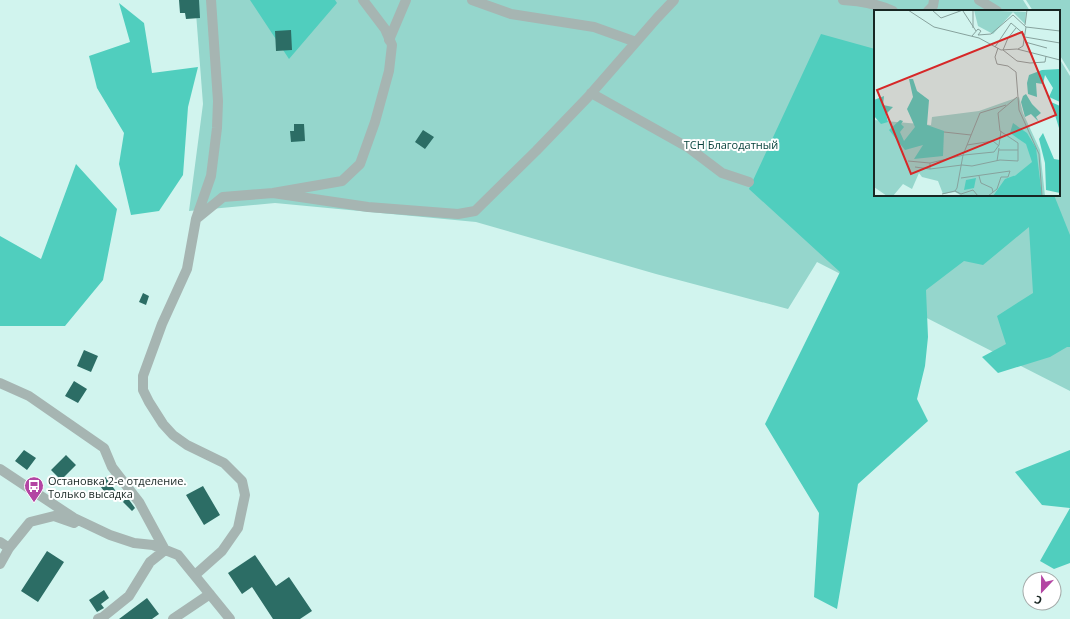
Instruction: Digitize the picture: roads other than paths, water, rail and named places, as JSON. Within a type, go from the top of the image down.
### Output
[{"type":"street","points":[[195,575],[222,552],[238,528],[245,495],[242,481],[224,463],[187,446],[173,435],[163,424],[149,402],[143,390],[143,376],[160,330],[187,269],[196,219],[211,176],[217,128],[218,100],[211,0]]},
{"type":"street","points":[[196,219],[223,197],[273,193],[342,180],[360,164],[375,122],[389,71],[392,45],[384,29],[363,0]]},
{"type":"street","points":[[390,40],[406,0]]},
{"type":"street","points":[[472,0],[511,14],[594,27],[636,42]]},
{"type":"street","points":[[273,193],[368,207],[458,214],[475,211],[536,151],[591,93],[674,0]]},
{"type":"street","points":[[843,0],[855,1],[892,10]]},
{"type":"street","points":[[929,10],[933,6],[934,0]]},
{"type":"street","points":[[979,0],[994,10]]},
{"type":"street","points":[[591,93],[689,148],[722,173],[749,182]]},
{"type":"street","points":[[0,383],[29,396],[104,448],[112,467],[139,502],[164,550]]},
{"type":"street","points":[[0,469],[74,518],[110,535]]},
{"type":"street","points":[[0,564],[9,548],[30,522],[54,516],[134,543],[153,545],[178,555],[230,619]]},
{"type":"street","points":[[0,542],[9,548]]},
{"type":"street","points":[[98,619],[104,617],[129,596],[150,562],[164,550]]},
{"type":"street","points":[[173,619],[210,594]]},
{"type":"place","name":"Остановка 2-е отделение. Только высадка","points":[[34,503]]},
{"type":"park label","name":"ТСН Благодатный","points":[[731,144]]}]
